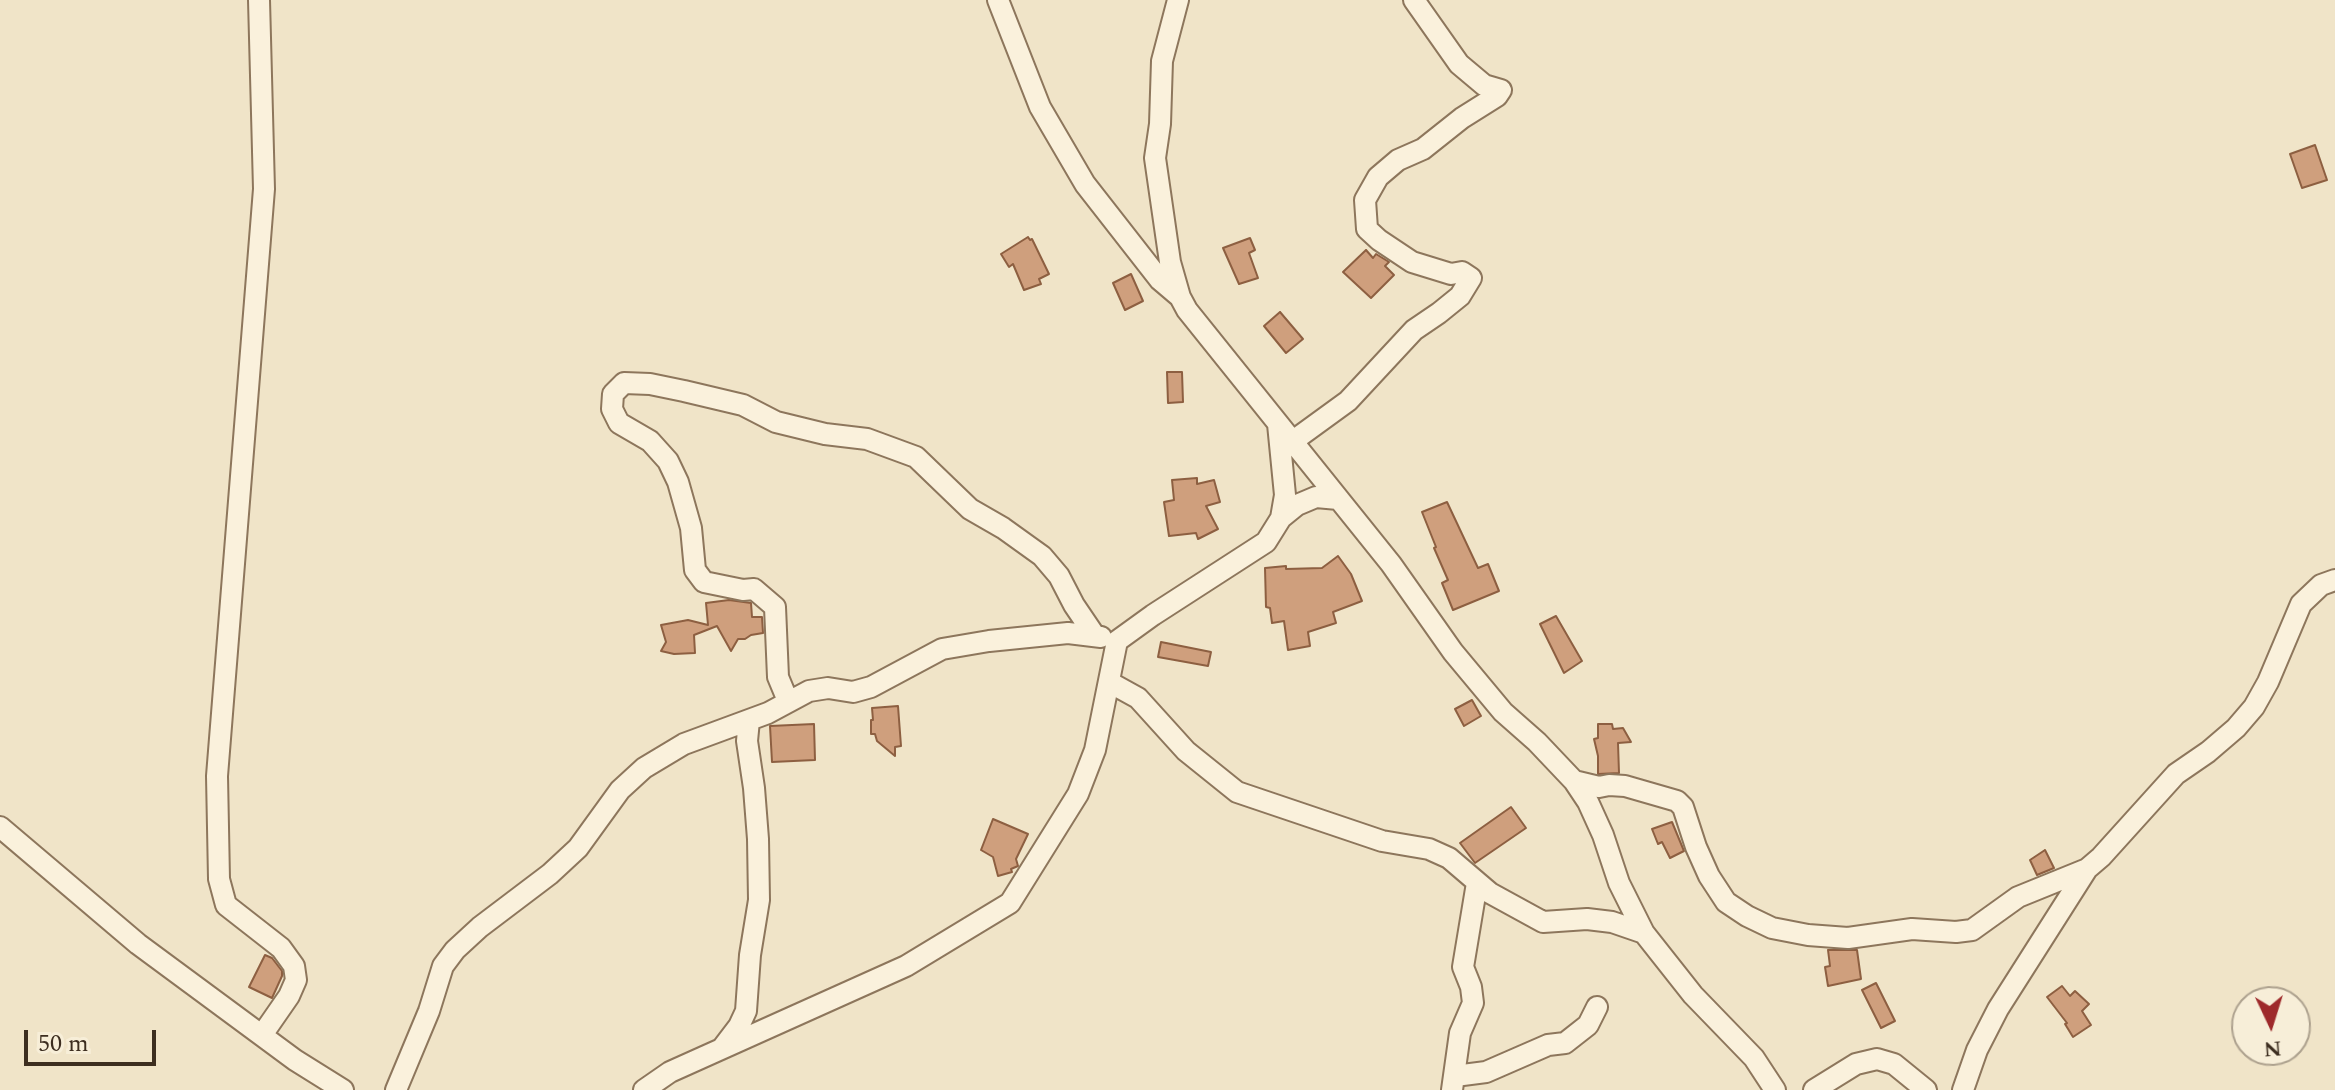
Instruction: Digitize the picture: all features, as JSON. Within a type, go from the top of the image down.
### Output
[{"type":"street","points":[[259,0],[264,189],[217,776],[219,879],[226,905],[281,948],[294,966],[296,980],[262,1035]]},
{"type":"street","points":[[998,0],[1040,107],[1085,184],[1160,280],[1180,297]]},
{"type":"street","points":[[1178,0],[1162,61],[1160,124],[1155,158],[1170,262],[1187,310],[1391,564],[1453,652],[1503,712],[1574,781],[1593,795],[1619,883],[1644,933],[1693,995],[1754,1058],[1775,1090]]},
{"type":"street","points":[[1293,441],[1348,401],[1414,330],[1460,296],[1471,278],[1462,272],[1451,274],[1412,262],[1367,229],[1365,200],[1378,177],[1398,160],[1423,149],[1501,90],[1484,85],[1459,64],[1414,0]]},
{"type":"street","points":[[788,701],[778,677],[775,607],[754,589],[743,590],[704,582],[695,570],[691,528],[678,482],[668,461],[650,441],[619,423],[612,409],[613,394],[624,383],[650,384],[743,405],[776,422],[825,434],[867,439],[916,457],[970,509],[1042,556],[1059,576],[1095,636]]},
{"type":"street","points":[[1277,420],[1285,495],[1281,518]]},
{"type":"street","points":[[644,1090],[670,1072],[906,966],[1010,903],[1078,794],[1095,750],[1117,641],[1266,542],[1281,518],[1297,505],[1316,497],[1338,499]]},
{"type":"street","points":[[1963,1090],[1977,1050],[1998,1009],[2087,869],[2176,774],[2236,728],[2254,707],[2268,682],[2301,604],[2321,585],[2335,580]]},
{"type":"street","points":[[396,1090],[429,1011],[443,966],[455,950],[578,848],[620,790],[644,768],[684,744],[768,713],[809,691],[828,688],[853,692],[871,687],[942,649],[1068,633],[1117,641]]},
{"type":"street","points":[[1109,682],[1138,698],[1186,751],[1237,792],[1382,841],[1429,849],[1449,858],[1490,893],[1543,922],[1587,919],[1612,922],[1644,933]]},
{"type":"street","points":[[721,1050],[746,1011],[750,955],[759,900],[755,801],[747,741],[749,720]]},
{"type":"street","points":[[1593,795],[1609,785],[1625,786],[1677,801],[1683,807],[1709,876],[1726,902],[1772,928],[1808,935],[1848,938],[1912,929],[1972,930],[2018,897],[2087,869]]},
{"type":"street","points":[[0,827],[138,944],[295,1060],[343,1090]]},
{"type":"street","points":[[1477,883],[1463,967],[1473,1003],[1460,1033],[1454,1083],[1548,1045],[1565,1043],[1588,1025],[1597,1007]]},
{"type":"street","points":[[1814,1090],[1856,1064],[1877,1059],[1894,1064],[1926,1090]]},
{"type":"building","points":[[2315,145],[2327,180],[2302,188],[2290,154]]},
{"type":"building","points":[[1028,237],[1032,239],[1049,274],[1039,279],[1041,284],[1024,290],[1013,264],[1009,267],[1001,254]]},
{"type":"building","points":[[1250,238],[1255,250],[1249,253],[1258,278],[1239,284],[1223,248]]},
{"type":"building","points":[[1366,250],[1373,258],[1376,254],[1389,262],[1385,266],[1394,275],[1371,298],[1343,272]]},
{"type":"building","points":[[1131,274],[1143,301],[1125,310],[1113,283]]},
{"type":"building","points":[[1280,312],[1303,339],[1286,353],[1264,326]]},
{"type":"building","points":[[1167,372],[1182,372],[1183,402],[1168,403]]},
{"type":"building","points":[[1197,478],[1197,484],[1214,480],[1220,502],[1206,506],[1218,529],[1198,539],[1196,533],[1169,536],[1164,502],[1174,500],[1172,480]]},
{"type":"building","points":[[1447,502],[1478,568],[1488,564],[1499,591],[1453,610],[1442,583],[1448,580],[1422,512]]},
{"type":"building","points":[[1338,556],[1351,574],[1362,601],[1333,612],[1336,623],[1308,632],[1310,646],[1288,650],[1284,621],[1272,623],[1270,608],[1266,607],[1265,568],[1322,568]]},
{"type":"building","points":[[729,600],[751,603],[752,617],[762,617],[763,633],[738,639],[731,651],[717,626],[694,635],[695,653],[661,651],[666,642],[661,625],[688,620],[708,625],[706,603]]},
{"type":"building","points":[[1556,616],[1582,661],[1564,673],[1540,624]]},
{"type":"building","points":[[1161,642],[1211,652],[1208,666],[1158,657]]},
{"type":"building","points":[[1472,700],[1481,716],[1464,726],[1455,709]]},
{"type":"building","points":[[898,706],[901,746],[895,747],[895,756],[877,741],[875,734],[871,734],[871,720],[872,708]]},
{"type":"building","points":[[814,724],[815,760],[772,762],[770,726]]},
{"type":"building","points":[[1598,724],[1612,724],[1613,729],[1623,728],[1631,742],[1618,743],[1619,773],[1598,774],[1594,739],[1598,738]]},
{"type":"building","points":[[1511,807],[1526,828],[1475,863],[1460,843]]},
{"type":"building","points":[[993,819],[1028,834],[1016,859],[1018,866],[1011,869],[1012,872],[998,876],[993,857],[981,850]]},
{"type":"building","points":[[1672,822],[1684,851],[1670,858],[1662,842],[1658,844],[1652,829]]},
{"type":"building","points":[[2045,850],[2054,868],[2037,875],[2030,860]]},
{"type":"building","points":[[1828,950],[1857,950],[1861,979],[1828,986],[1825,967],[1830,966]]},
{"type":"building","points":[[265,955],[272,958],[282,971],[272,998],[249,987]]},
{"type":"building","points":[[1876,983],[1895,1021],[1881,1028],[1862,990]]},
{"type":"building","points":[[2062,986],[2070,996],[2075,991],[2089,1004],[2082,1011],[2091,1025],[2073,1037],[2067,1023],[2047,997]]}]
